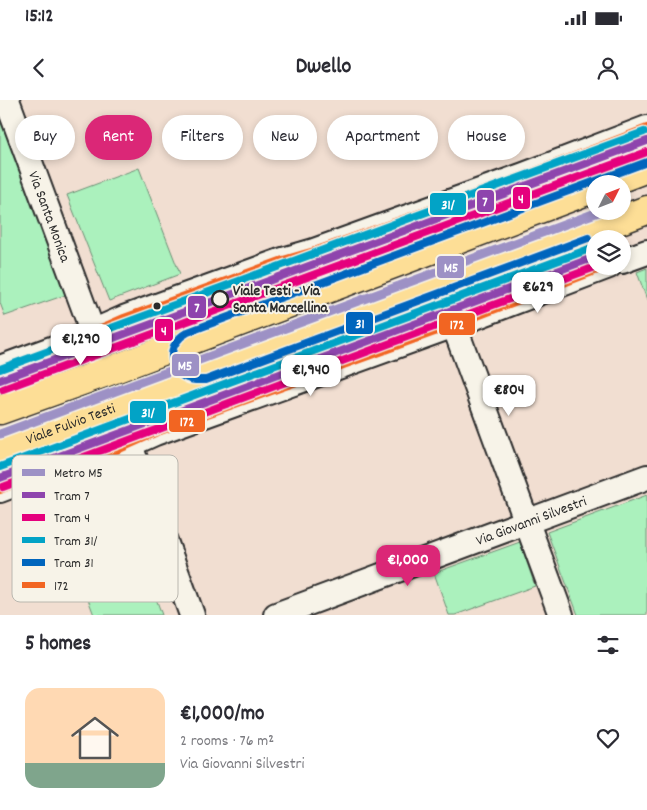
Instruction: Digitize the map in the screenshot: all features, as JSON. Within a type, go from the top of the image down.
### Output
[{"type":"main road","points":[[629,175],[647,168]]},
{"type":"main road","points":[[0,410],[104,373],[586,191]]},
{"type":"main road","name":"Viale Fulvio Testi","points":[[0,450],[647,210]]},
{"type":"main road","points":[[104,373],[116,406]]},
{"type":"street","name":"Via Santa Monica","points":[[7,100],[88,319],[90,333],[104,373]]},
{"type":"street","points":[[0,368],[65,344],[119,320],[284,260],[314,252],[647,128]]},
{"type":"street","points":[[631,258],[647,252]]},
{"type":"street","points":[[106,455],[155,432],[454,325],[586,275]]},
{"type":"street","points":[[454,325],[561,615]]},
{"type":"street","points":[[116,406],[134,455]]},
{"type":"street","name":"Via Giovanni Silvestri","points":[[276,615],[645,478]]},
{"type":"street","points":[[0,490],[12,485]]},
{"type":"street","points":[[178,576],[192,615]]},
{"type":"green space","points":[[0,100],[15,139],[15,160],[23,160],[74,292],[5,316],[0,303]]},
{"type":"green space","points":[[139,168],[180,274],[109,301],[67,195]]},
{"type":"green space","points":[[647,268],[647,300],[637,272]]},
{"type":"green space","points":[[647,495],[647,615],[578,615],[547,532]]},
{"type":"green space","points":[[520,542],[535,586],[455,615],[449,615],[434,573]]},
{"type":"green space","points":[[89,602],[157,602],[162,615],[94,615]]},
{"type":"metro line","name":"M5","points":[[0,434],[586,217]]},
{"type":"tram line","name":"31/","points":[[0,369],[644,132]]},
{"type":"tram line","name":"7","points":[[0,380],[647,141]]},
{"type":"tram line","name":"4","points":[[3,389],[647,152]]},
{"type":"tram line","name":"31","points":[[586,239],[206,380],[187,378],[177,371],[172,361],[175,344],[188,332],[647,162]]},
{"type":"tram line","name":"31/","points":[[32,455],[586,250]]},
{"type":"tram line","name":"7","points":[[62,455],[586,260]]},
{"type":"tram line","name":"4","points":[[89,455],[586,270]]},
{"type":"tram line","name":"31/","points":[[0,467],[12,463]]},
{"type":"tram line","name":"7","points":[[0,478],[12,474]]},
{"type":"tram line","name":"4","points":[[3,487],[12,484]]},
{"type":"transit line","name":"172","points":[[0,368],[65,344],[124,318],[524,175],[647,128]]},
{"type":"transit line","name":"172","points":[[106,455],[155,433],[454,325],[586,274]]},
{"type":"transit line","name":"172","points":[[0,490],[12,485]]},
{"type":"place","name":"Viale Testi - Via Santa Marcellina","points":[[220,299]]}]
